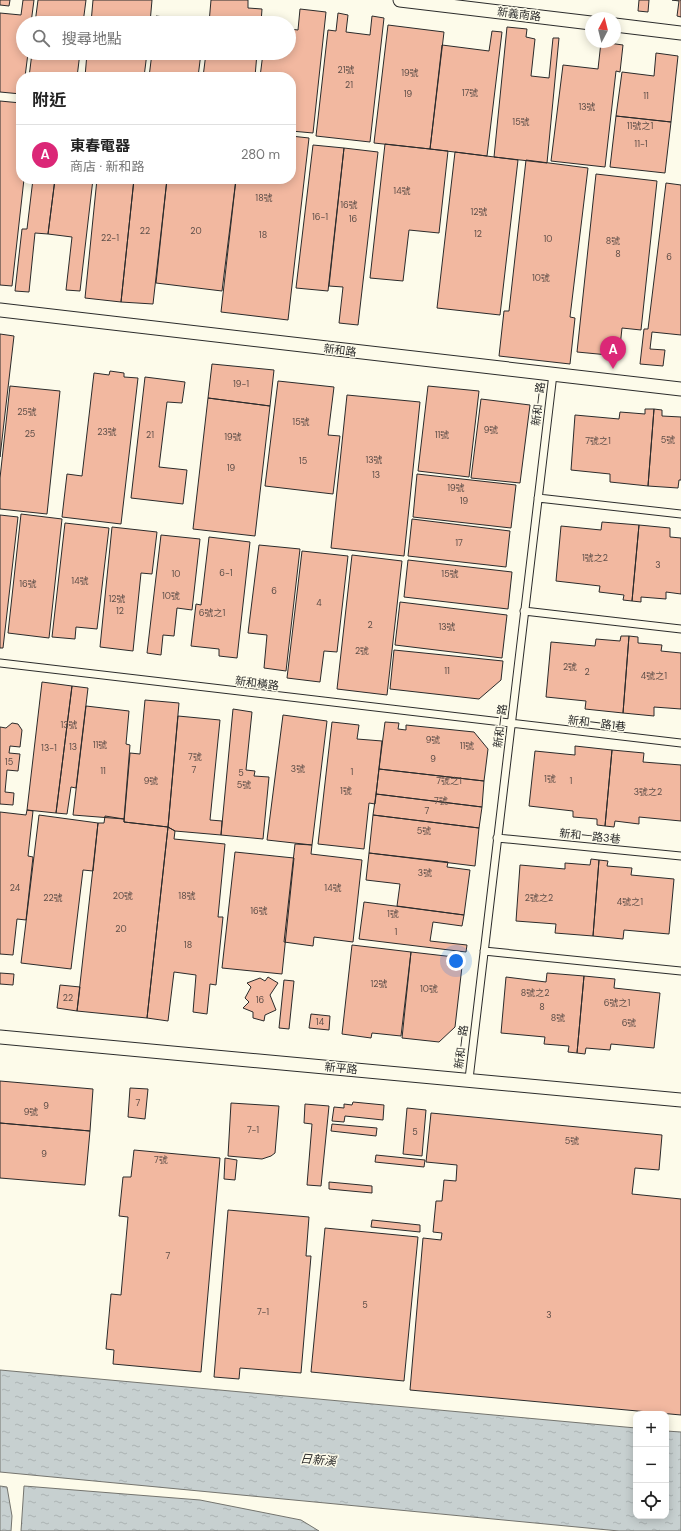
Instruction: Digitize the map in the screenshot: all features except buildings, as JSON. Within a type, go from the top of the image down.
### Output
[{"type":"street","name":"新義南路","points":[[400,0],[585,21]]},
{"type":"street","points":[[621,26],[681,33]]},
{"type":"street","name":"新和路","points":[[0,310],[681,389]]},
{"type":"street","name":"新平路","points":[[0,1037],[469,1079],[681,1100]]},
{"type":"lane","name":"新和一路","points":[[469,1079],[552,374]]},
{"type":"lane","points":[[538,498],[681,514]]},
{"type":"lane","points":[[524,611],[681,628]]},
{"type":"lane","name":"新和橫路","points":[[0,664],[511,724]]},
{"type":"lane","name":"新和一路1巷","points":[[511,724],[681,743]]},
{"type":"lane","name":"新和一路3巷","points":[[497,838],[681,856]]},
{"type":"lane","points":[[484,951],[681,971]]},
{"type":"water","name":"日新溪","points":[[0,1370],[633,1428],[633,1519],[669,1519],[669,1431],[681,1432],[681,1531],[619,1531],[0,1472]]},
{"type":"water","points":[[0,1486],[7,1487],[12,1516],[11,1531],[0,1531]]},
{"type":"water","points":[[24,1486],[200,1500],[301,1520],[319,1531],[21,1531]]},
{"type":"place","name":"東春電器","points":[[613,369]]}]
